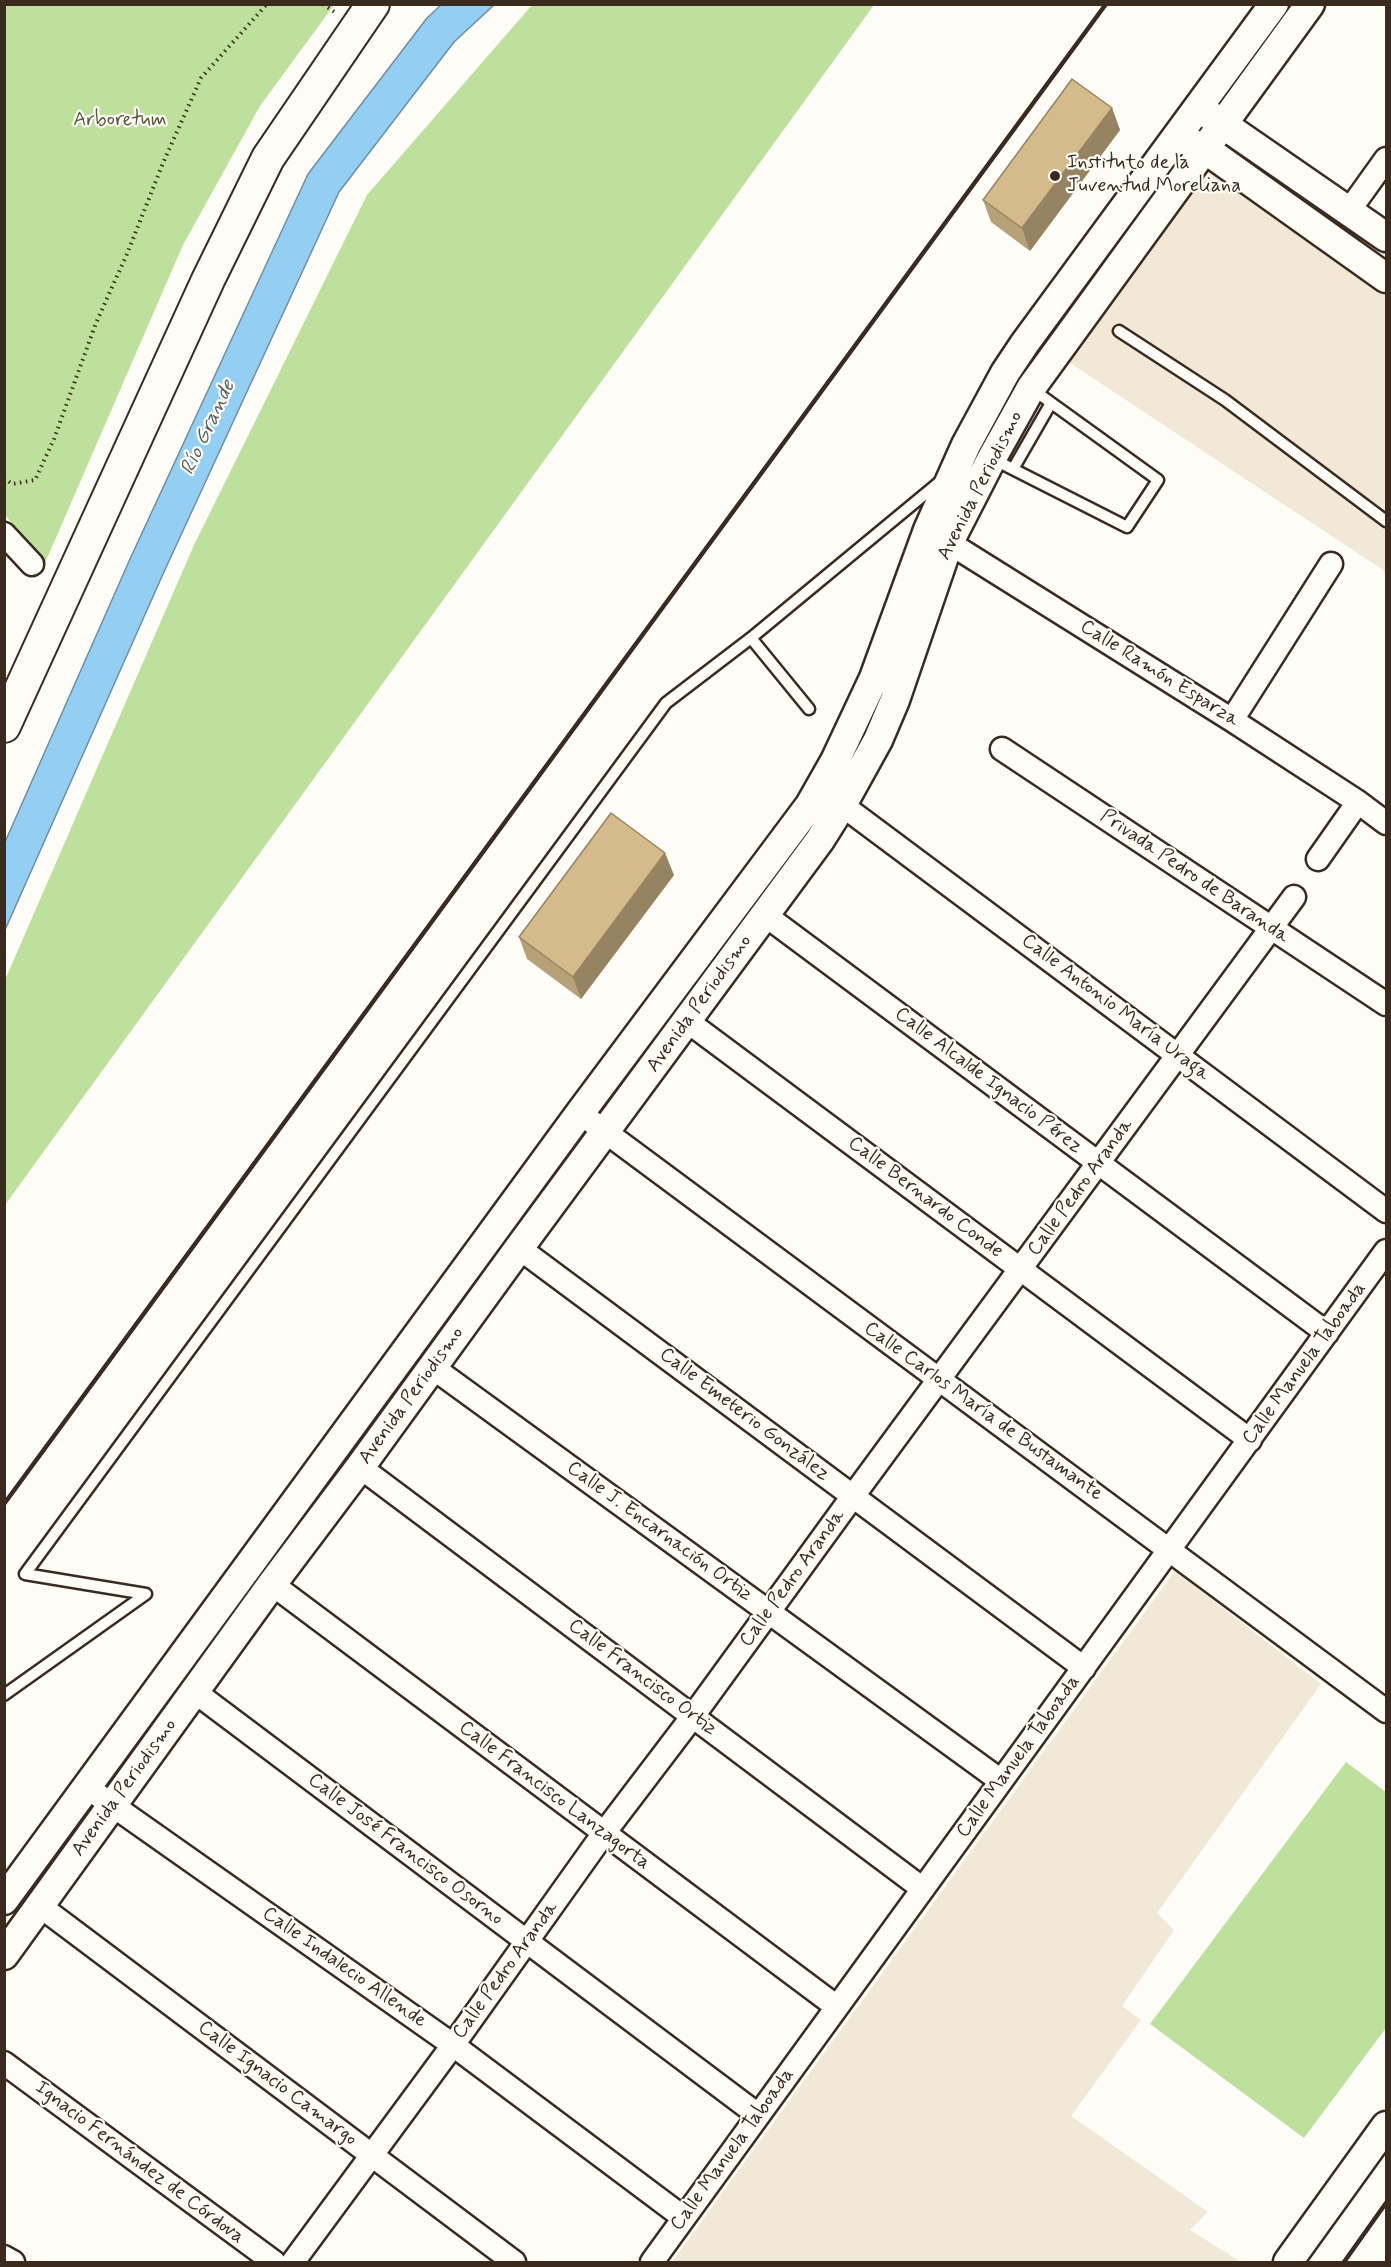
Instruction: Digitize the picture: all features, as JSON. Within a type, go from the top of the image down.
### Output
[{"type":"main road","points":[[4,726],[208,280],[268,158],[373,4]]},
{"type":"street","name":"Avenida Periodismo","points":[[1025,385],[1025,343],[1274,4]]},
{"type":"street","name":"Avenida Periodismo","points":[[7,1893],[88,1788],[580,1113],[810,805],[835,761],[939,536],[981,457],[1025,385],[1205,149],[1310,4]]},
{"type":"street","points":[[1199,107],[1386,237]]},
{"type":"street","points":[[1177,136],[1205,149],[1386,278]]},
{"type":"street","points":[[1348,212],[1386,159]]},
{"type":"street","name":"Avenida Periodismo","points":[[4,1955],[272,1584],[820,840],[878,740],[895,700],[939,536],[981,457]]},
{"type":"street","points":[[4,534],[32,564]]},
{"type":"street","name":"Calle Ramón Esparza","points":[[939,536],[1233,720],[1386,823]]},
{"type":"street","points":[[1233,720],[1331,564]]},
{"type":"street","name":"Privada Pedro de Baranda","points":[[1002,749],[1386,1004]]},
{"type":"street","points":[[1318,859],[1358,802]]},
{"type":"street","name":"Calle Antonio María Uraga","points":[[842,805],[1386,1211]]},
{"type":"street","name":"Calle Pedro Aranda","points":[[293,2262],[453,2045],[604,1833],[693,1716],[1294,897]]},
{"type":"street","name":"Calle Alcalde Ignacio Pérez","points":[[765,915],[1327,1334]]},
{"type":"street","name":"Calle Bernardo Conde","points":[[687,1021],[1250,1440]]},
{"type":"street","name":"Calle Carlos María de Bustamante","points":[[580,1113],[1386,1710]]},
{"type":"street","name":"Calle Emeterio González","points":[[519,1248],[1084,1668]]},
{"type":"street","name":"Calle Manuela Taboada","points":[[652,2262],[1386,1251]]},
{"type":"street","name":"Calle J. Encarnación Ortiz","points":[[432,1367],[1001,1781]]},
{"type":"street","name":"Calle Francisco Ortiz","points":[[360,1467],[923,1889]]},
{"type":"street","name":"Calle Francisco Lanzagorta","points":[[272,1584],[837,2007]]},
{"type":"street","name":"Calle José Francisco Osorno","points":[[195,1692],[758,2115]]},
{"type":"street","name":"Calle Indalecio Allende","points":[[88,1788],[453,2045],[684,2218]]},
{"type":"street","name":"Calle Ignacio Camargo","points":[[40,1906],[514,2262]]},
{"type":"street","name":"Ignacio Fernández de Córdova","points":[[4,2063],[274,2262]]},
{"type":"street","points":[[1288,2262],[1386,2126]]},
{"type":"street","points":[[4,2257],[13,2262]]},
{"type":"lane","points":[[1119,331],[1225,400],[1386,521]]},
{"type":"lane","points":[[4,1695],[146,1594],[25,1574],[666,703],[981,457],[1025,385],[1158,480],[1127,527],[981,457]]},
{"type":"lane","points":[[751,638],[809,709]]},
{"type":"path","points":[[4,478],[12,484],[35,480],[54,439],[96,323],[128,254],[163,164],[201,78],[267,4]]},
{"type":"shaded area","points":[[1203,162],[1386,293],[1386,572],[1061,357]]},
{"type":"shaded area","points":[[1175,1571],[1321,1684],[1157,1913],[1174,1930],[1122,2006],[1141,2020],[1071,2116],[1208,2212],[1190,2230],[1241,2262],[672,2262]]},
{"type":"green space","name":"Arboretum","points":[[4,5],[334,5],[260,106],[183,245],[45,563],[5,515]]},
{"type":"green space","points":[[532,5],[874,5],[5,1205],[5,980],[194,545],[367,195]]},
{"type":"green space","points":[[1346,1762],[1386,1792],[1386,2028],[1304,2138],[1150,2024]]},
{"type":"water","name":"Río Grande","points":[[442,4],[494,5],[454,42],[339,192],[163,574],[5,930],[5,842],[130,559],[308,174],[427,18]]},
{"type":"building","points":[[1072,79],[1112,108],[1022,228],[983,200]]},
{"type":"building","points":[[611,813],[665,853],[573,977],[519,937]]},
{"type":"railway","points":[[4,1504],[1106,4]]},
{"type":"railway","points":[[1344,2262],[1386,2203]]},
{"type":"place","name":"Instituto de la Juventud Moreliana","points":[[1055,176]]}]
